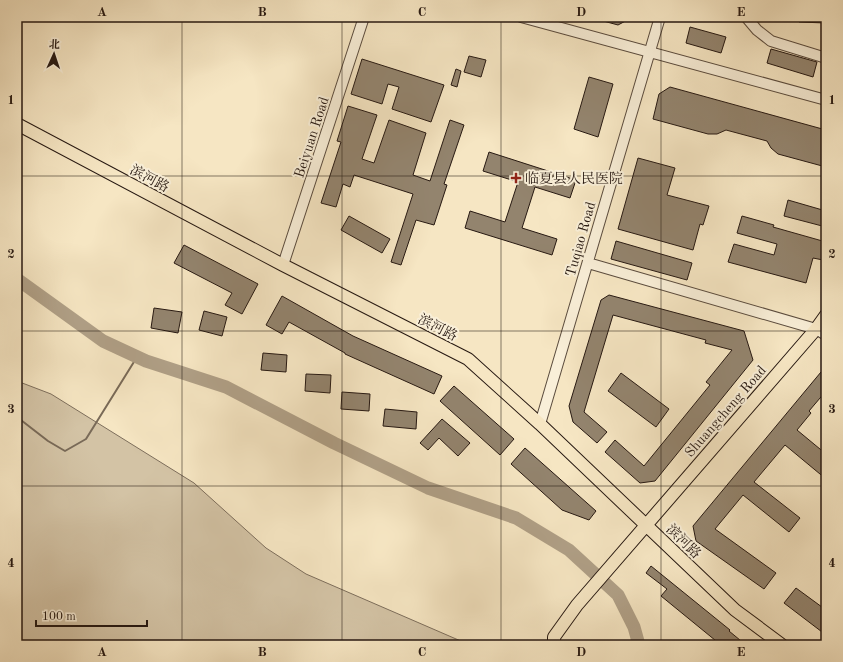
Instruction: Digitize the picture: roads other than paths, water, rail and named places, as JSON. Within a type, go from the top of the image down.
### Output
[{"type":"main road","name":"滨河路","points":[[17,124],[283,265],[468,359],[540,424],[734,610],[782,645]]},
{"type":"main road","name":"Shuangcheng Road","points":[[554,645],[554,637],[586,595],[632,541],[821,332],[826,316]]},
{"type":"street","name":"Beiyuan Road","points":[[283,265],[364,17]]},
{"type":"street","points":[[521,17],[826,100]]},
{"type":"street","name":"Tuqiao Road","points":[[540,424],[660,17]]},
{"type":"street","points":[[746,17],[757,30],[771,41],[826,58]]},
{"type":"street","points":[[588,263],[821,332]]},
{"type":"waterway","points":[[17,279],[103,341],[146,361],[226,387],[334,443],[428,488],[516,518],[569,550],[618,595],[634,627],[639,645]]},
{"type":"waterway","points":[[17,417],[48,441],[65,451],[86,439],[137,357]]},
{"type":"place","name":"临夏县人民医院","points":[[516,178]]}]
